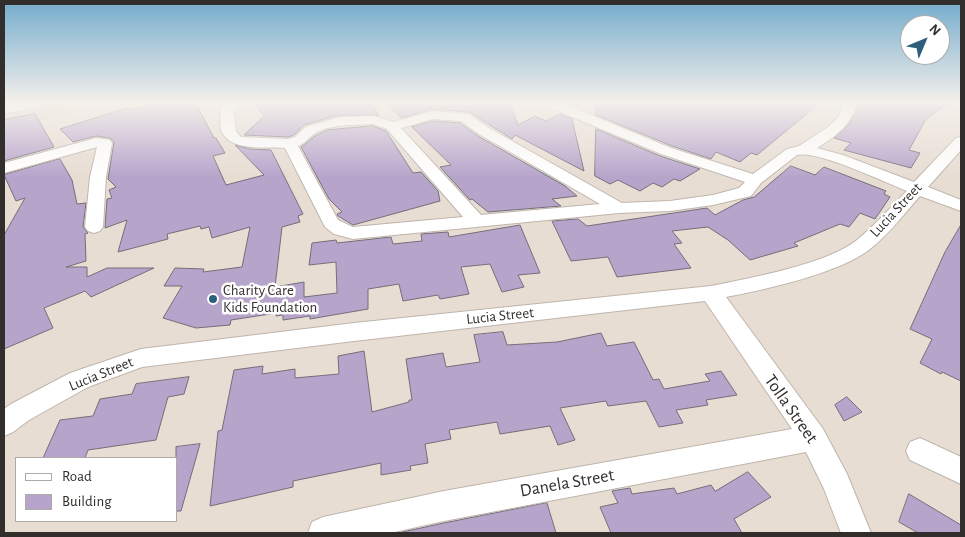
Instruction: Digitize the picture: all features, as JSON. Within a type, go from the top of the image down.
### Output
[{"type":"street","points":[[229,127],[229,133],[238,141],[290,144],[300,140],[310,130],[320,127]]},
{"type":"street","points":[[393,127],[476,221]]},
{"type":"street","points":[[478,127],[619,208]]},
{"type":"street","points":[[609,127],[666,151],[755,180]]},
{"type":"street","points":[[290,144],[331,222],[342,230],[368,233],[619,208],[670,206],[712,200],[744,192],[755,180],[792,152],[804,149],[834,127]]},
{"type":"street","name":"Lucia Street","points":[[4,424],[20,412],[79,380],[141,358],[354,332],[711,293],[756,284],[838,260],[863,245],[961,141]]},
{"type":"street","points":[[4,168],[96,142],[105,143],[98,177],[94,227]]},
{"type":"street","points":[[804,149],[838,158],[961,206]]},
{"type":"street","name":"Tolla Street","points":[[711,293],[813,438],[837,484],[856,533]]},
{"type":"street","name":"Danela Street","points":[[323,533],[444,506],[813,438]]},
{"type":"street","points":[[920,451],[961,471]]},
{"type":"building","points":[[4,127],[43,127],[54,147],[4,161]]},
{"type":"building","points":[[66,127],[208,127],[225,153],[213,156],[226,185],[264,175],[235,145],[250,149],[271,150],[303,214],[298,216],[300,222],[282,227],[275,287],[304,282],[304,297],[337,293],[336,262],[309,265],[312,243],[336,240],[337,243],[391,237],[393,244],[422,241],[421,234],[448,232],[449,237],[520,225],[540,273],[518,275],[524,287],[502,292],[490,264],[461,267],[469,294],[440,299],[438,295],[403,301],[399,284],[368,289],[368,309],[310,319],[310,316],[283,320],[283,315],[276,316],[277,313],[231,320],[230,325],[196,328],[163,318],[182,286],[164,286],[175,268],[204,269],[203,272],[242,267],[250,227],[212,238],[209,227],[201,229],[200,226],[167,234],[168,239],[118,252],[127,220],[105,228],[107,199],[112,198],[109,190],[116,187],[108,179],[114,142],[110,138],[96,136],[73,142],[60,129]]},
{"type":"building","points":[[252,127],[302,127],[294,135],[288,137],[244,135]]},
{"type":"building","points":[[376,127],[386,131],[413,173],[421,172],[438,191],[440,201],[353,225],[338,216],[337,214],[342,212],[329,199],[301,147],[315,136],[327,130]]},
{"type":"building","points":[[412,127],[466,127],[565,186],[577,196],[552,199],[561,206],[488,212],[472,199],[470,200],[440,167],[451,165]]},
{"type":"building","points":[[493,127],[574,127],[584,171],[515,135],[512,139]]},
{"type":"building","points":[[626,127],[791,127],[757,155],[751,153],[740,162],[716,152],[711,159]]},
{"type":"building","points":[[846,127],[922,127],[909,150],[920,153],[911,168],[844,150],[851,143],[834,138]]},
{"type":"building","points":[[596,129],[660,156],[700,169],[680,181],[674,179],[662,187],[653,183],[640,191],[618,180],[610,184],[595,176]]},
{"type":"building","points":[[60,159],[72,180],[77,204],[86,203],[83,227],[88,233],[85,234],[86,261],[66,267],[87,267],[87,277],[107,268],[154,268],[91,297],[85,291],[44,308],[53,328],[4,349],[4,235],[25,198],[16,201],[4,175]]},
{"type":"building","points":[[791,166],[815,175],[824,167],[886,191],[884,194],[890,197],[875,219],[860,213],[849,227],[840,224],[794,243],[798,246],[750,260],[728,240],[708,227],[672,231],[682,243],[674,244],[691,268],[617,277],[608,257],[571,261],[552,221],[578,219],[587,226],[707,208],[715,215],[743,200],[754,197]]},
{"type":"building","points":[[961,225],[961,381],[942,372],[941,374],[920,363],[932,339],[910,329],[945,252]]},
{"type":"building","points":[[503,332],[507,345],[557,342],[601,333],[607,346],[634,342],[653,380],[659,379],[664,389],[710,381],[705,374],[721,371],[737,395],[706,400],[708,405],[676,410],[683,423],[659,427],[646,401],[608,406],[606,401],[560,408],[575,440],[558,445],[550,426],[500,434],[497,422],[449,430],[451,439],[425,444],[428,463],[410,466],[411,470],[381,475],[381,463],[293,481],[293,487],[210,506],[218,431],[222,430],[234,370],[263,366],[262,374],[295,369],[295,378],[339,374],[338,356],[364,351],[372,412],[412,400],[406,359],[443,353],[446,367],[480,362],[474,335]]},
{"type":"building","points":[[189,377],[184,394],[168,397],[156,440],[88,450],[85,457],[43,457],[60,420],[93,416],[100,399],[132,394],[136,384]]},
{"type":"building","points":[[847,397],[862,412],[844,421],[835,405]]},
{"type":"building","points":[[200,444],[181,511],[178,511],[178,457],[176,457],[176,447]]},
{"type":"building","points":[[748,472],[771,497],[734,519],[742,533],[611,533],[600,507],[618,503],[612,491],[630,488],[632,494],[674,488],[677,494],[711,485],[715,491]]},
{"type":"building","points":[[909,494],[961,525],[961,533],[918,533],[899,522]]},
{"type":"building","points":[[547,503],[556,533],[398,533],[444,523]]},
{"type":"place","name":"Charity Care Kids Foundation","points":[[213,299]]}]
